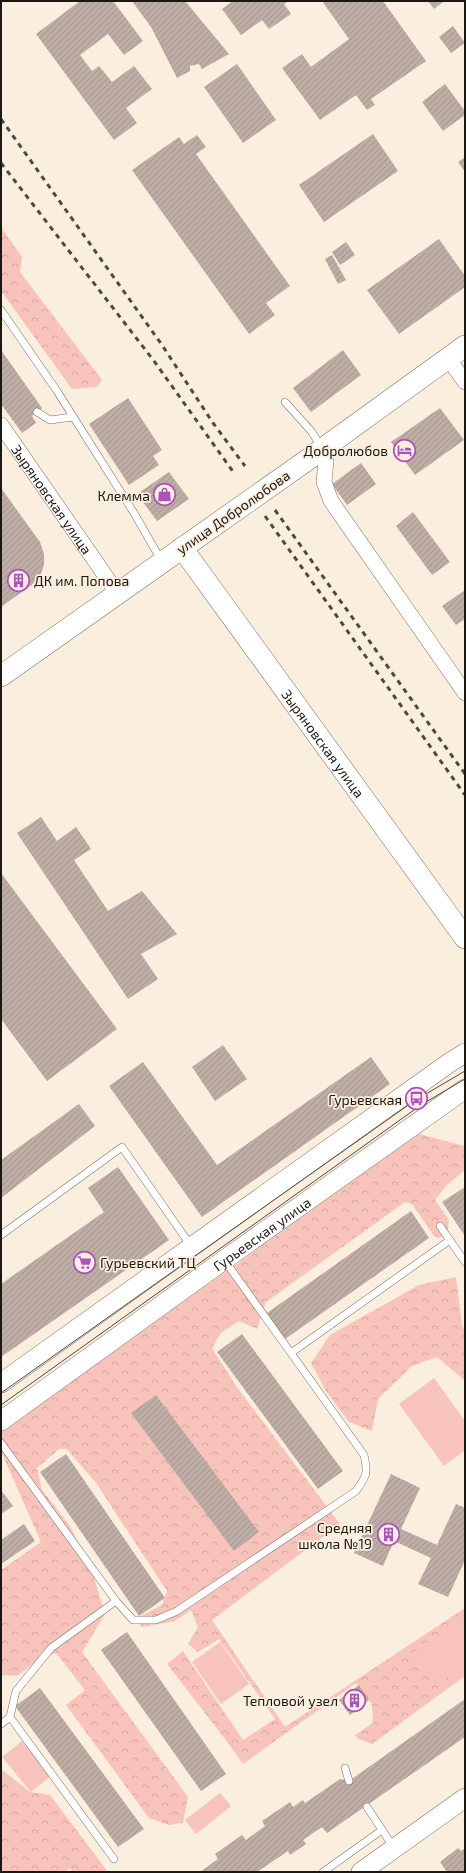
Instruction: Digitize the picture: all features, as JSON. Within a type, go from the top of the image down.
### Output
[{"type":"main road","name":"улица Добролюбова","points":[[1,676],[465,346]]},
{"type":"main road","name":"Зыряновская улица","points":[[182,548],[465,938]]},
{"type":"street","points":[[448,358],[465,382]]},
{"type":"street","name":"Зыряновская улица","points":[[1,425],[118,594]]},
{"type":"street","points":[[323,448],[326,461],[324,482],[331,501],[465,693]]},
{"type":"street","points":[[1,1383],[465,1053]]},
{"type":"street","name":"Гурьевская улица","points":[[1,1421],[465,1089]]},
{"type":"street","points":[[361,1872],[465,1798]]},
{"type":"lane","points":[[1,310],[73,417],[162,562]]},
{"type":"lane","points":[[285,402],[311,431],[323,448]]},
{"type":"lane","points":[[37,412],[50,420],[73,417]]},
{"type":"lane","points":[[1,1235],[122,1147],[191,1247]]},
{"type":"lane","points":[[440,1226],[465,1262]]},
{"type":"lane","points":[[291,1353],[450,1240]]},
{"type":"lane","points":[[1,1443],[116,1602],[133,1620],[156,1620],[177,1611],[356,1491],[366,1477],[364,1455],[224,1260]]},
{"type":"lane","points":[[1,1724],[10,1717],[16,1690],[51,1648],[116,1602]]},
{"type":"lane","points":[[10,1717],[114,1859]]},
{"type":"lane","points":[[344,1768],[349,1781]]},
{"type":"lane","points":[[367,1807],[394,1848]]},
{"type":"lane","points":[[323,1872],[382,1830]]},
{"type":"green space","points":[[1,227],[22,257],[20,272],[102,380],[97,387],[72,389],[1,291]]},
{"type":"green space","points":[[419,1134],[465,1146],[465,1170],[447,1185],[435,1200],[449,1220],[447,1235],[439,1238],[434,1236],[412,1204],[405,1202],[266,1302],[257,1329],[239,1321],[221,1333],[212,1348],[236,1386],[340,1524],[212,1620],[285,1727],[465,1608],[465,1676],[372,1744],[357,1738],[355,1735],[373,1723],[372,1704],[356,1683],[243,1764],[167,1664],[183,1651],[243,1740],[275,1719],[219,1639],[198,1652],[188,1644],[198,1627],[191,1610],[175,1621],[142,1627],[135,1619],[162,1605],[167,1591],[96,1483],[67,1449],[59,1449],[37,1468],[42,1490],[70,1526],[92,1571],[105,1614],[82,1652],[188,1797],[183,1823],[169,1825],[149,1818],[66,1705],[85,1690],[56,1653],[40,1659],[17,1676],[1,1675],[1,1570],[41,1542],[1,1451],[1,1432]]},
{"type":"green space","points":[[456,1277],[462,1325],[465,1331],[465,1381],[437,1357],[412,1366],[378,1399],[372,1431],[349,1422],[326,1391],[311,1363],[330,1335],[419,1285]]},
{"type":"green space","points":[[434,1378],[465,1421],[465,1450],[444,1466],[399,1404]]},
{"type":"green space","points":[[465,1615],[465,1665],[438,1685],[414,1653]]},
{"type":"green space","points":[[220,1642],[249,1684],[221,1704],[192,1662]]},
{"type":"green space","points":[[22,1741],[51,1776],[31,1792],[2,1757]]},
{"type":"green space","points":[[1,1769],[30,1792],[50,1795],[108,1872],[73,1872],[70,1868],[65,1872],[1,1872]]},
{"type":"green space","points":[[220,1793],[231,1806],[196,1834],[185,1820]]},
{"type":"building","points":[[80,1],[113,1],[143,41],[124,55],[108,34],[80,55],[92,71],[99,66],[112,82],[134,66],[152,89],[126,108],[137,123],[114,140],[36,34]]},
{"type":"building","points":[[132,1],[185,1],[229,54],[202,69],[199,64],[190,66],[190,71],[177,78],[151,27]]},
{"type":"building","points":[[233,1],[288,1],[284,4],[291,14],[269,29],[262,20],[241,35],[222,9]]},
{"type":"building","points":[[322,1],[383,1],[426,61],[371,99],[375,105],[367,110],[356,95],[320,120],[282,68],[302,54],[311,67],[349,39]]},
{"type":"building","points":[[428,1],[444,1],[434,9]]},
{"type":"building","points":[[453,26],[465,43],[451,53],[439,37]]},
{"type":"building","points":[[237,64],[276,120],[243,143],[204,87]]},
{"type":"building","points":[[445,84],[465,111],[465,115],[443,131],[422,102]]},
{"type":"building","points":[[373,134],[398,171],[324,222],[299,185]]},
{"type":"building","points":[[197,135],[206,147],[196,154],[290,286],[266,303],[275,315],[249,334],[132,170],[179,137],[184,144]]},
{"type":"building","points":[[465,157],[465,172],[458,162]]},
{"type":"building","points":[[439,239],[465,276],[465,287],[399,334],[367,290]]},
{"type":"building","points":[[346,242],[355,255],[340,265],[332,252]]},
{"type":"building","points":[[332,255],[346,280],[338,284],[325,259]]},
{"type":"building","points":[[1,350],[42,408],[32,416],[36,423],[22,433],[1,404]]},
{"type":"building","points":[[343,350],[361,375],[311,412],[293,388]]},
{"type":"building","points":[[128,398],[162,450],[153,456],[159,465],[129,485],[89,424]]},
{"type":"building","points":[[440,408],[464,440],[415,475],[391,442]]},
{"type":"building","points":[[361,463],[376,484],[347,505],[332,484]]},
{"type":"building","points":[[169,472],[189,499],[157,521],[137,494]]},
{"type":"building","points":[[1,488],[40,542],[44,554],[44,565],[40,576],[33,584],[1,607]]},
{"type":"building","points":[[413,512],[450,562],[432,575],[396,526]]},
{"type":"building","points":[[465,590],[465,619],[456,625],[442,606]]},
{"type":"building","points":[[41,817],[57,841],[76,827],[91,849],[74,860],[108,911],[142,891],[177,934],[141,954],[158,979],[128,999],[17,833]]},
{"type":"building","points":[[1,873],[117,1029],[47,1081],[1,1019]]},
{"type":"building","points":[[223,1045],[247,1079],[215,1101],[192,1067]]},
{"type":"building","points":[[371,1057],[390,1084],[202,1217],[109,1086],[143,1062],[217,1165]]},
{"type":"building","points":[[79,1104],[95,1126],[1,1198],[1,1160]]},
{"type":"building","name":"Гурьевский ТЦ","points":[[118,1167],[169,1240],[1,1357],[1,1284],[104,1212],[88,1188]]},
{"type":"building","points":[[465,1187],[465,1236],[442,1202]]},
{"type":"building","points":[[411,1211],[429,1238],[285,1339],[267,1313]]},
{"type":"building","points":[[242,1334],[343,1471],[318,1489],[217,1352]]},
{"type":"building","points":[[156,1395],[259,1532],[234,1551],[131,1413]]},
{"type":"building","points":[[66,1454],[165,1598],[139,1616],[40,1472]]},
{"type":"building","name":"Средняя школа №19","points":[[391,1474],[420,1488],[401,1529],[437,1545],[456,1504],[465,1508],[465,1560],[448,1597],[418,1584],[431,1558],[394,1541],[383,1566],[354,1553]]},
{"type":"building","points":[[1,1490],[13,1506],[1,1514]]},
{"type":"building","points":[[24,1524],[35,1541],[1,1564],[1,1540]]},
{"type":"building","points":[[127,1632],[226,1774],[201,1791],[101,1650]]},
{"type":"building","name":"Тепловой узел","points":[[359,1685],[369,1700],[350,1715],[339,1700]]},
{"type":"building","points":[[40,1688],[144,1829],[118,1847],[15,1706]]},
{"type":"building","points":[[465,1699],[465,1737],[327,1833],[322,1827],[303,1840],[306,1844],[290,1855],[288,1851],[257,1872],[200,1872],[218,1859],[215,1854],[242,1835],[246,1840],[265,1826],[262,1821],[290,1802],[293,1807],[303,1800],[305,1803],[340,1779],[349,1781]]},
{"type":"building","points":[[458,1848],[461,1851],[465,1848],[465,1872],[447,1872],[440,1862]]},
{"type":"tram line","points":[[1,1393],[414,1101],[465,1071]]},
{"type":"tram line","points":[[1,1405],[421,1105],[465,1079]]},
{"type":"railway","points":[[1,119],[162,345],[213,423],[245,466]]},
{"type":"railway","points":[[1,163],[154,361],[234,473]]},
{"type":"railway","points":[[275,510],[465,774]]},
{"type":"railway","points":[[265,516],[465,795]]},
{"type":"place","name":"Добролюбов","points":[[404,450]]},
{"type":"place","name":"Клемма","points":[[165,495]]},
{"type":"place","name":"ДК им. Попова","points":[[19,580]]},
{"type":"place","name":"Гурьевская","points":[[417,1099]]},
{"type":"place","name":"Гурьевский ТЦ","points":[[85,1262]]},
{"type":"place","name":"Средняя школа №19","points":[[388,1535]]},
{"type":"place","name":"Тепловой узел","points":[[354,1700]]}]
